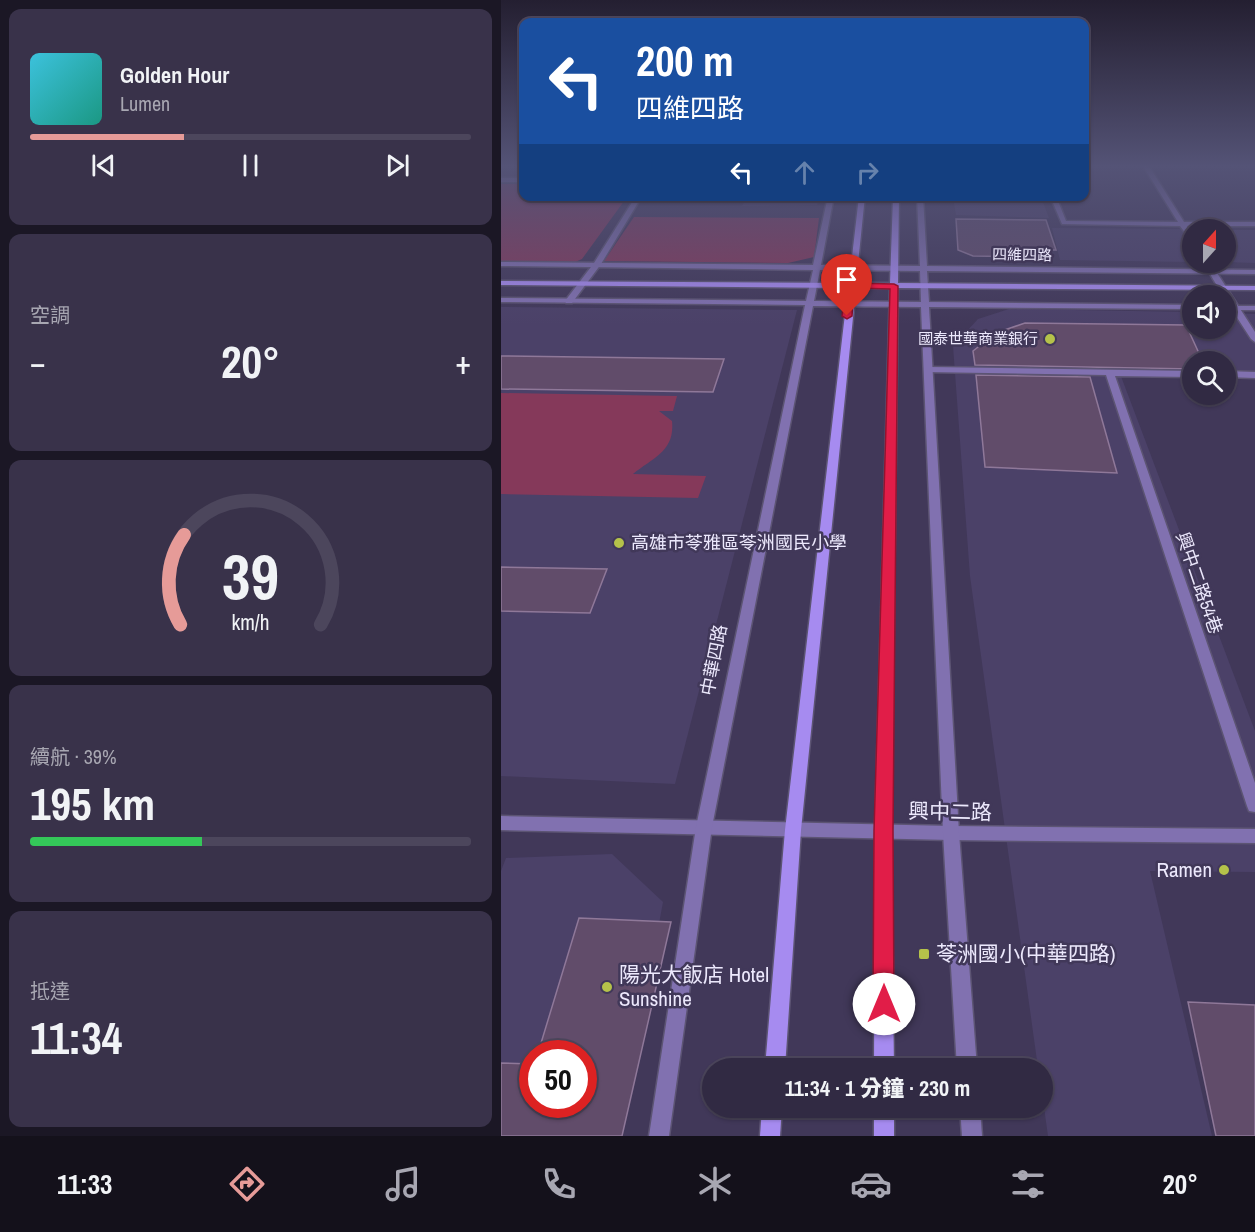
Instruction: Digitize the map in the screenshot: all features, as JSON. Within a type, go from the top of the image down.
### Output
[{"type":"main road","points":[[776,1058],[793,830],[850,285],[859,219]]},
{"type":"main road","points":[[884,1058],[883,831],[896,219]]},
{"type":"main road","name":"四維四路","points":[[501,283],[1182,287]]},
{"type":"main road","name":"四維四路","points":[[1236,287],[1255,288]]},
{"type":"main road","points":[[770,1136],[771,1118]]},
{"type":"main road","points":[[884,1118],[884,1136]]},
{"type":"street","points":[[569,301],[597,264],[625,219]]},
{"type":"street","name":"中華四路","points":[[659,1136],[704,827],[826,219]]},
{"type":"street","points":[[921,219],[951,833],[966,1058]]},
{"type":"street","points":[[1062,219],[1064,223],[1255,224]]},
{"type":"street","points":[[1179,219],[1181,223]]},
{"type":"street","name":"四維四路","points":[[501,264],[1182,271]]},
{"type":"street","name":"四維四路","points":[[1236,272],[1255,272]]},
{"type":"street","points":[[501,300],[1182,307]]},
{"type":"street","points":[[1236,308],[1255,308]]},
{"type":"street","points":[[1236,308],[1255,339]]},
{"type":"street","points":[[929,370],[1182,374]]},
{"type":"street","name":"興中二路54巷","points":[[1109,372],[1255,806]]},
{"type":"street","points":[[1236,374],[1255,375]]},
{"type":"street","name":"興中二路","points":[[501,823],[951,833],[1255,836]]},
{"type":"street","points":[[971,1118],[972,1136]]},
{"type":"shaded area","points":[[501,219],[611,219],[582,259],[573,263],[501,263]]},
{"type":"shaded area","points":[[633,219],[819,219],[814,257],[788,263],[604,261]]},
{"type":"shaded area","points":[[1052,228],[1182,229],[1182,262],[1060,260]]},
{"type":"shaded area","points":[[1236,230],[1255,230],[1255,263],[1236,262]]},
{"type":"shaded area","name":"高雄市苓雅區苓洲國民小學","points":[[501,307],[797,310],[675,784],[501,776]]},
{"type":"shaded area","points":[[1009,309],[1182,312],[1182,339],[1236,339],[1236,313],[1255,314],[1255,372],[1236,372],[1236,351],[1182,351],[1182,371],[1119,371],[1255,731],[1255,872],[1150,871],[1212,1136],[1048,1136],[1046,1118],[1053,1118],[1053,1058],[1037,1058],[970,576],[953,346],[978,319]]},
{"type":"shaded area","points":[[501,393],[677,396],[673,411],[659,411],[672,421],[672,431],[667,446],[633,474],[706,476],[698,498],[501,494]]},
{"type":"shaded area","points":[[612,854],[663,902],[620,1136],[501,1136],[501,871],[506,858]]},
{"type":"building","points":[[956,219],[1046,220],[1056,250],[1037,250],[1028,257],[973,256],[958,250]]},
{"type":"building","points":[[1025,323],[1182,325],[1182,339],[1192,339],[1198,351],[1182,351],[1182,369],[975,365],[973,351],[996,333]]},
{"type":"building","points":[[501,356],[724,359],[713,392],[501,389]]},
{"type":"building","points":[[976,375],[1090,377],[1117,473],[985,467]]},
{"type":"building","points":[[501,567],[607,569],[590,613],[501,611]]},
{"type":"building","name":"陽光大飯店 Hotel Sunshine","points":[[579,918],[671,922],[622,1136],[501,1136],[501,1063],[519,1064],[519,1118],[597,1118],[597,1040],[542,1040]]},
{"type":"building","points":[[1188,1002],[1255,1005],[1255,1136],[1216,1136]]},
{"type":"place","name":"國泰世華商業銀行","points":[[1050,339]]},
{"type":"place","name":"高雄市苓雅區苓洲國民小學","points":[[619,543]]},
{"type":"place","name":"Ramen","points":[[1224,870]]},
{"type":"place","name":"苓洲國小(中華四路)","points":[[924,954]]},
{"type":"place","name":"陽光大飯店 Hotel Sunshine","points":[[607,987]]},
{"type":"route","points":[[847,316],[850,285],[894,286],[883,831],[884,1004]]}]
